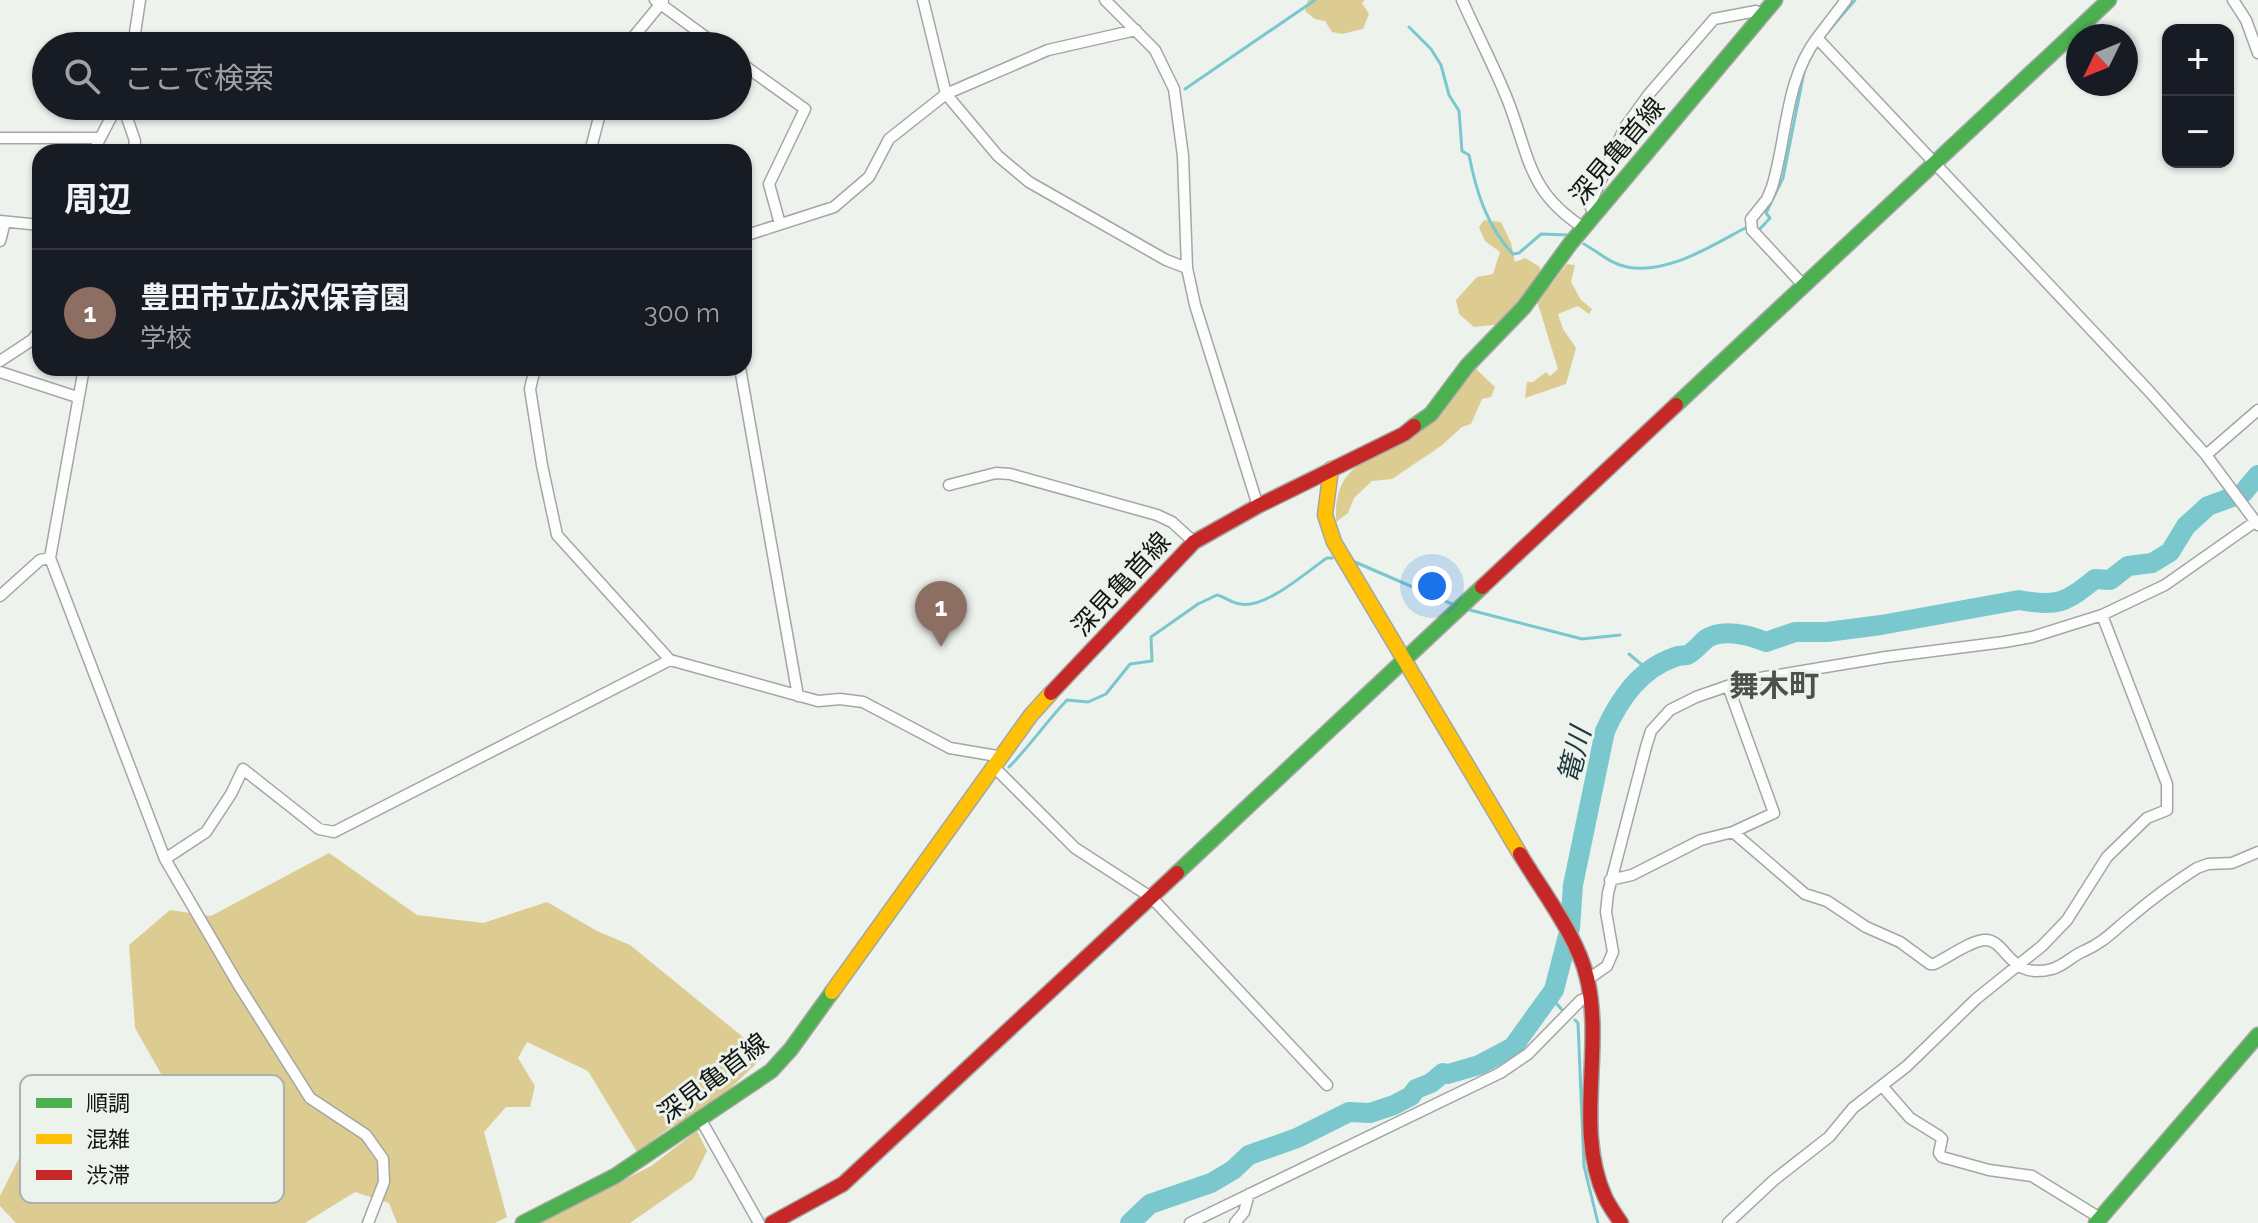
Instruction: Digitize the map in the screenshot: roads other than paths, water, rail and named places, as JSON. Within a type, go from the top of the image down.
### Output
[{"type":"street","points":[[135,32],[140,0]]},
{"type":"street","points":[[923,0],[946,94],[998,156],[1029,182],[1166,260],[1187,268]]},
{"type":"street","points":[[1105,0],[1155,50],[1174,89],[1183,156],[1187,268],[1195,305],[1258,506]]},
{"type":"street","points":[[1462,0],[1508,102],[1536,182],[1548,200],[1584,228]]},
{"type":"street","name":"深見亀首線","points":[[523,1223],[615,1176],[771,1071],[791,1049],[1031,715],[1194,542],[1258,506],[1411,430],[1431,414],[1467,366],[1524,307],[1595,214],[1775,0]]},
{"type":"street","points":[[1804,286],[1752,227],[1751,219],[1767,199],[1772,187],[1804,55],[1846,0]]},
{"type":"street","points":[[772,1223],[843,1184],[2109,0]]},
{"type":"street","points":[[2233,0],[2246,20],[2258,53]]},
{"type":"street","points":[[637,32],[660,1],[700,32]]},
{"type":"street","points":[[1595,214],[1591,202],[1625,127],[1684,52],[1718,17],[1756,11],[1763,14]]},
{"type":"street","points":[[752,233],[834,207],[869,177],[889,139],[946,94],[1048,50],[1136,30]]},
{"type":"street","points":[[1587,978],[1607,966],[1613,952],[1606,912],[1610,880],[1651,731],[1682,703],[1742,681],[2032,637],[2102,615],[2165,585],[2257,523],[2208,458],[1817,38]]},
{"type":"street","points":[[752,71],[805,109],[769,184],[780,224]]},
{"type":"street","points":[[97,144],[110,120]]},
{"type":"street","points":[[128,120],[134,144]]},
{"type":"street","points":[[592,144],[598,120]]},
{"type":"street","points":[[0,138],[100,138]]},
{"type":"street","points":[[0,241],[2,221],[32,224]]},
{"type":"street","points":[[0,361],[32,340]]},
{"type":"street","points":[[0,372],[77,397]]},
{"type":"street","points":[[82,376],[50,558],[165,859],[238,984],[310,1098],[366,1135],[379,1152],[386,1171],[368,1223]]},
{"type":"street","points":[[533,376],[530,389],[557,535],[670,660],[818,701],[840,699],[863,702],[950,748],[999,762],[1075,848],[1152,898],[1327,1085]]},
{"type":"street","points":[[741,376],[798,696]]},
{"type":"street","points":[[2208,458],[2258,410]]},
{"type":"street","points":[[1331,469],[1325,502],[1327,526],[1570,939],[1587,978],[1597,1168],[1610,1211],[1621,1223]]},
{"type":"street","points":[[949,485],[996,473],[1010,474],[1157,515],[1172,522],[1194,542]]},
{"type":"street","points":[[0,596],[40,560],[50,558]]},
{"type":"street","points":[[1728,1223],[1774,1180],[1829,1137],[1853,1108],[1883,1087],[1976,999],[2018,967],[2067,920],[2107,857],[2147,818],[2167,810],[2167,784],[2102,615]]},
{"type":"street","points":[[165,859],[206,832],[243,769],[319,829],[334,832],[670,660]]},
{"type":"street","points":[[1610,880],[1632,875],[1701,840],[1733,832],[1774,813],[1728,686]]},
{"type":"street","points":[[1733,832],[1805,894],[1827,901],[1856,921],[1900,942],[1930,964],[1981,940],[1989,940],[1997,944],[2018,967],[2035,971],[2053,969],[2094,948],[2131,916],[2197,868],[2208,864],[2232,863],[2258,852]]},
{"type":"street","points":[[1190,1223],[1500,1073],[1528,1054],[1581,1000],[1589,998]]},
{"type":"street","points":[[1883,1087],[1910,1118],[1942,1139],[1939,1153],[1942,1157],[1989,1170],[2032,1176],[2098,1221],[2258,1035]]},
{"type":"street","points":[[701,1120],[759,1223]]},
{"type":"street","points":[[1235,1223],[1244,1212],[1249,1194]]},
{"type":"waterway","points":[[1185,89],[1315,0]]},
{"type":"waterway","points":[[1825,35],[1855,0]]},
{"type":"waterway","points":[[1409,27],[1431,49],[1441,65],[1449,95],[1459,111],[1462,151],[1469,155],[1484,208],[1504,243],[1513,254],[1519,253],[1541,234],[1569,235]]},
{"type":"waterway","points":[[1756,229],[1759,230],[1770,218],[1766,213],[1783,178],[1804,72]]},
{"type":"waterway","points":[[1584,244],[1616,263],[1643,268],[1691,256],[1749,226]]},
{"type":"waterway","name":"篭川","points":[[1130,1223],[1150,1204],[1211,1183],[1233,1170],[1249,1155],[1297,1138],[1349,1112],[1370,1113],[1394,1105],[1443,1073],[1479,1065],[1513,1047],[1554,990],[1570,928],[1573,885],[1605,731],[1632,686],[1651,669],[1676,656],[1687,655],[1706,639],[1720,634],[1744,635],[1766,642],[1795,632],[1827,632],[1881,625],[2019,600],[2043,603],[2060,601],[2095,579],[2110,580],[2128,566],[2152,563],[2170,552],[2186,526],[2208,506],[2243,493],[2258,475]]},
{"type":"waterway","points":[[1009,767],[1067,700],[1088,702],[1106,694],[1130,664],[1152,661],[1151,637],[1198,604],[1217,595],[1240,604],[1262,601],[1327,558],[1332,558]]},
{"type":"waterway","points":[[1355,562],[1452,604]]},
{"type":"waterway","points":[[1470,610],[1582,639],[1620,635]]},
{"type":"waterway","points":[[1629,654],[1648,670]]},
{"type":"waterway","points":[[1554,990],[1556,1003],[1563,1011]]},
{"type":"waterway","points":[[1575,1020],[1578,1023],[1584,1166],[1598,1223]]},
{"type":"place","name":"豊田市立広沢保育園","points":[[941,647]]},
{"type":"district","name":"舞木町","points":[[1774,686]]}]
